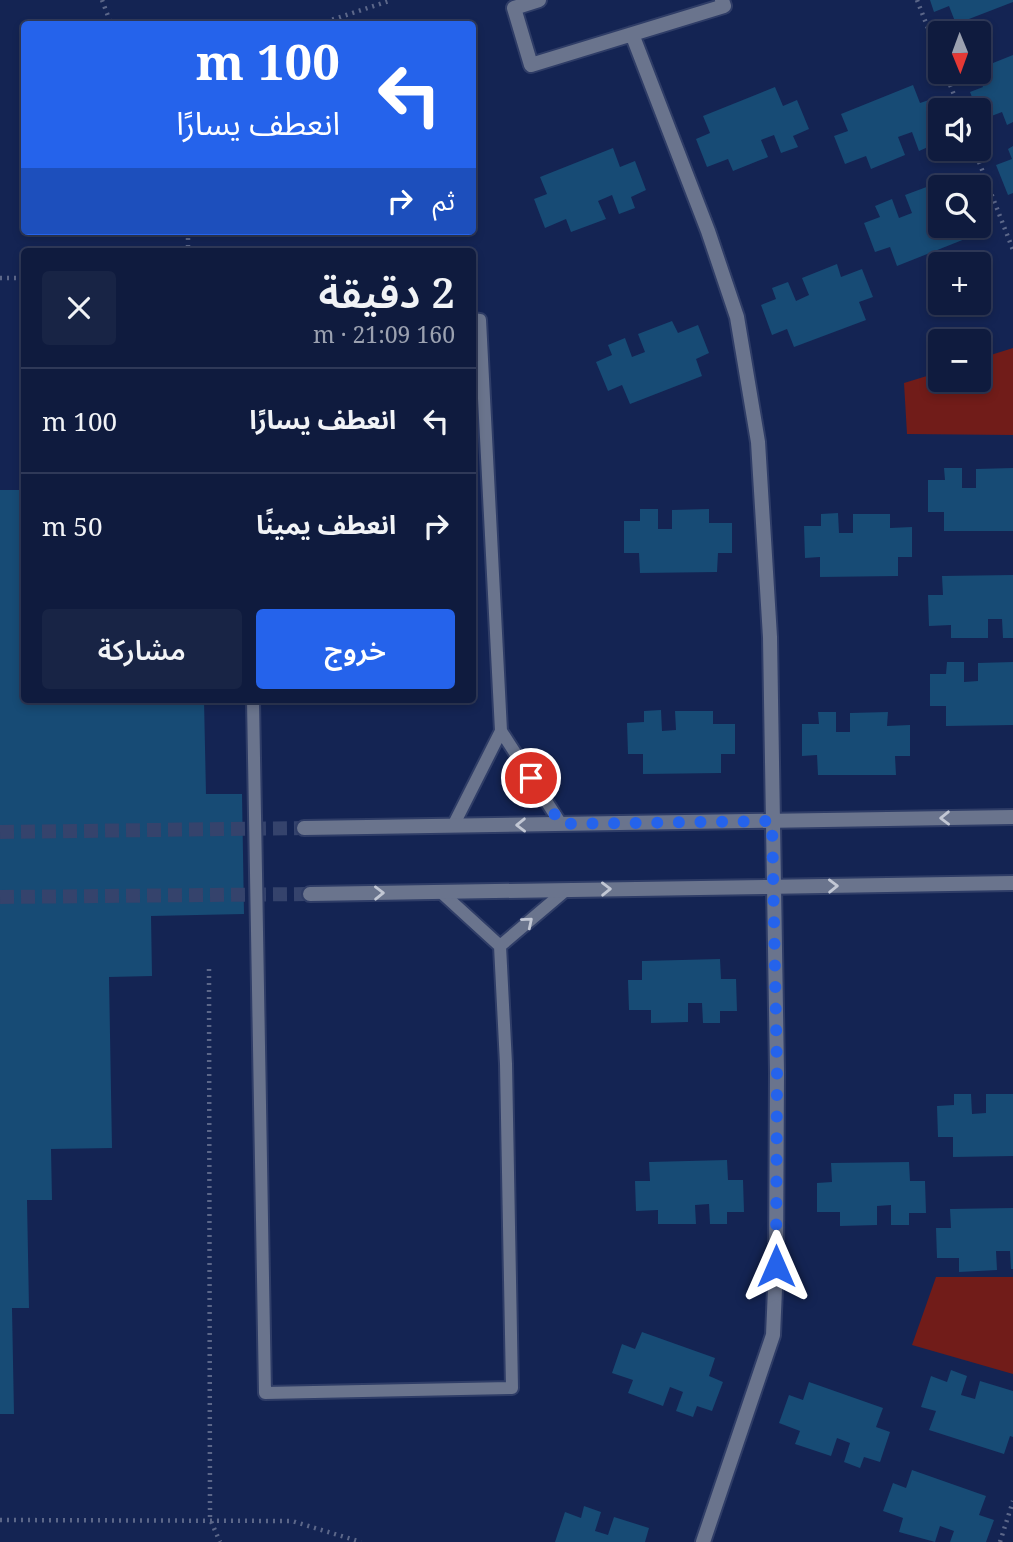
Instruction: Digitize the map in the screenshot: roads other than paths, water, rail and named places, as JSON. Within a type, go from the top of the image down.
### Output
[{"type":"street","points":[[539,0],[514,8],[531,65],[723,6],[722,0]]},
{"type":"street","points":[[632,34],[708,230],[737,317],[758,442],[770,637],[777,1085],[773,1335],[703,1542]]},
{"type":"street","points":[[304,828],[1013,817]]},
{"type":"street","points":[[310,894],[1013,883]]},
{"type":"lane","points":[[453,826],[501,731],[480,320],[476,320]]},
{"type":"lane","points":[[253,703],[265,1393],[512,1388],[506,1064],[500,946],[441,892]]},
{"type":"lane","points":[[501,731],[561,824]]},
{"type":"lane","points":[[500,946],[566,890]]},
{"type":"tunnel","points":[[0,832],[304,828]]},
{"type":"tunnel","points":[[0,897],[310,894]]}]
